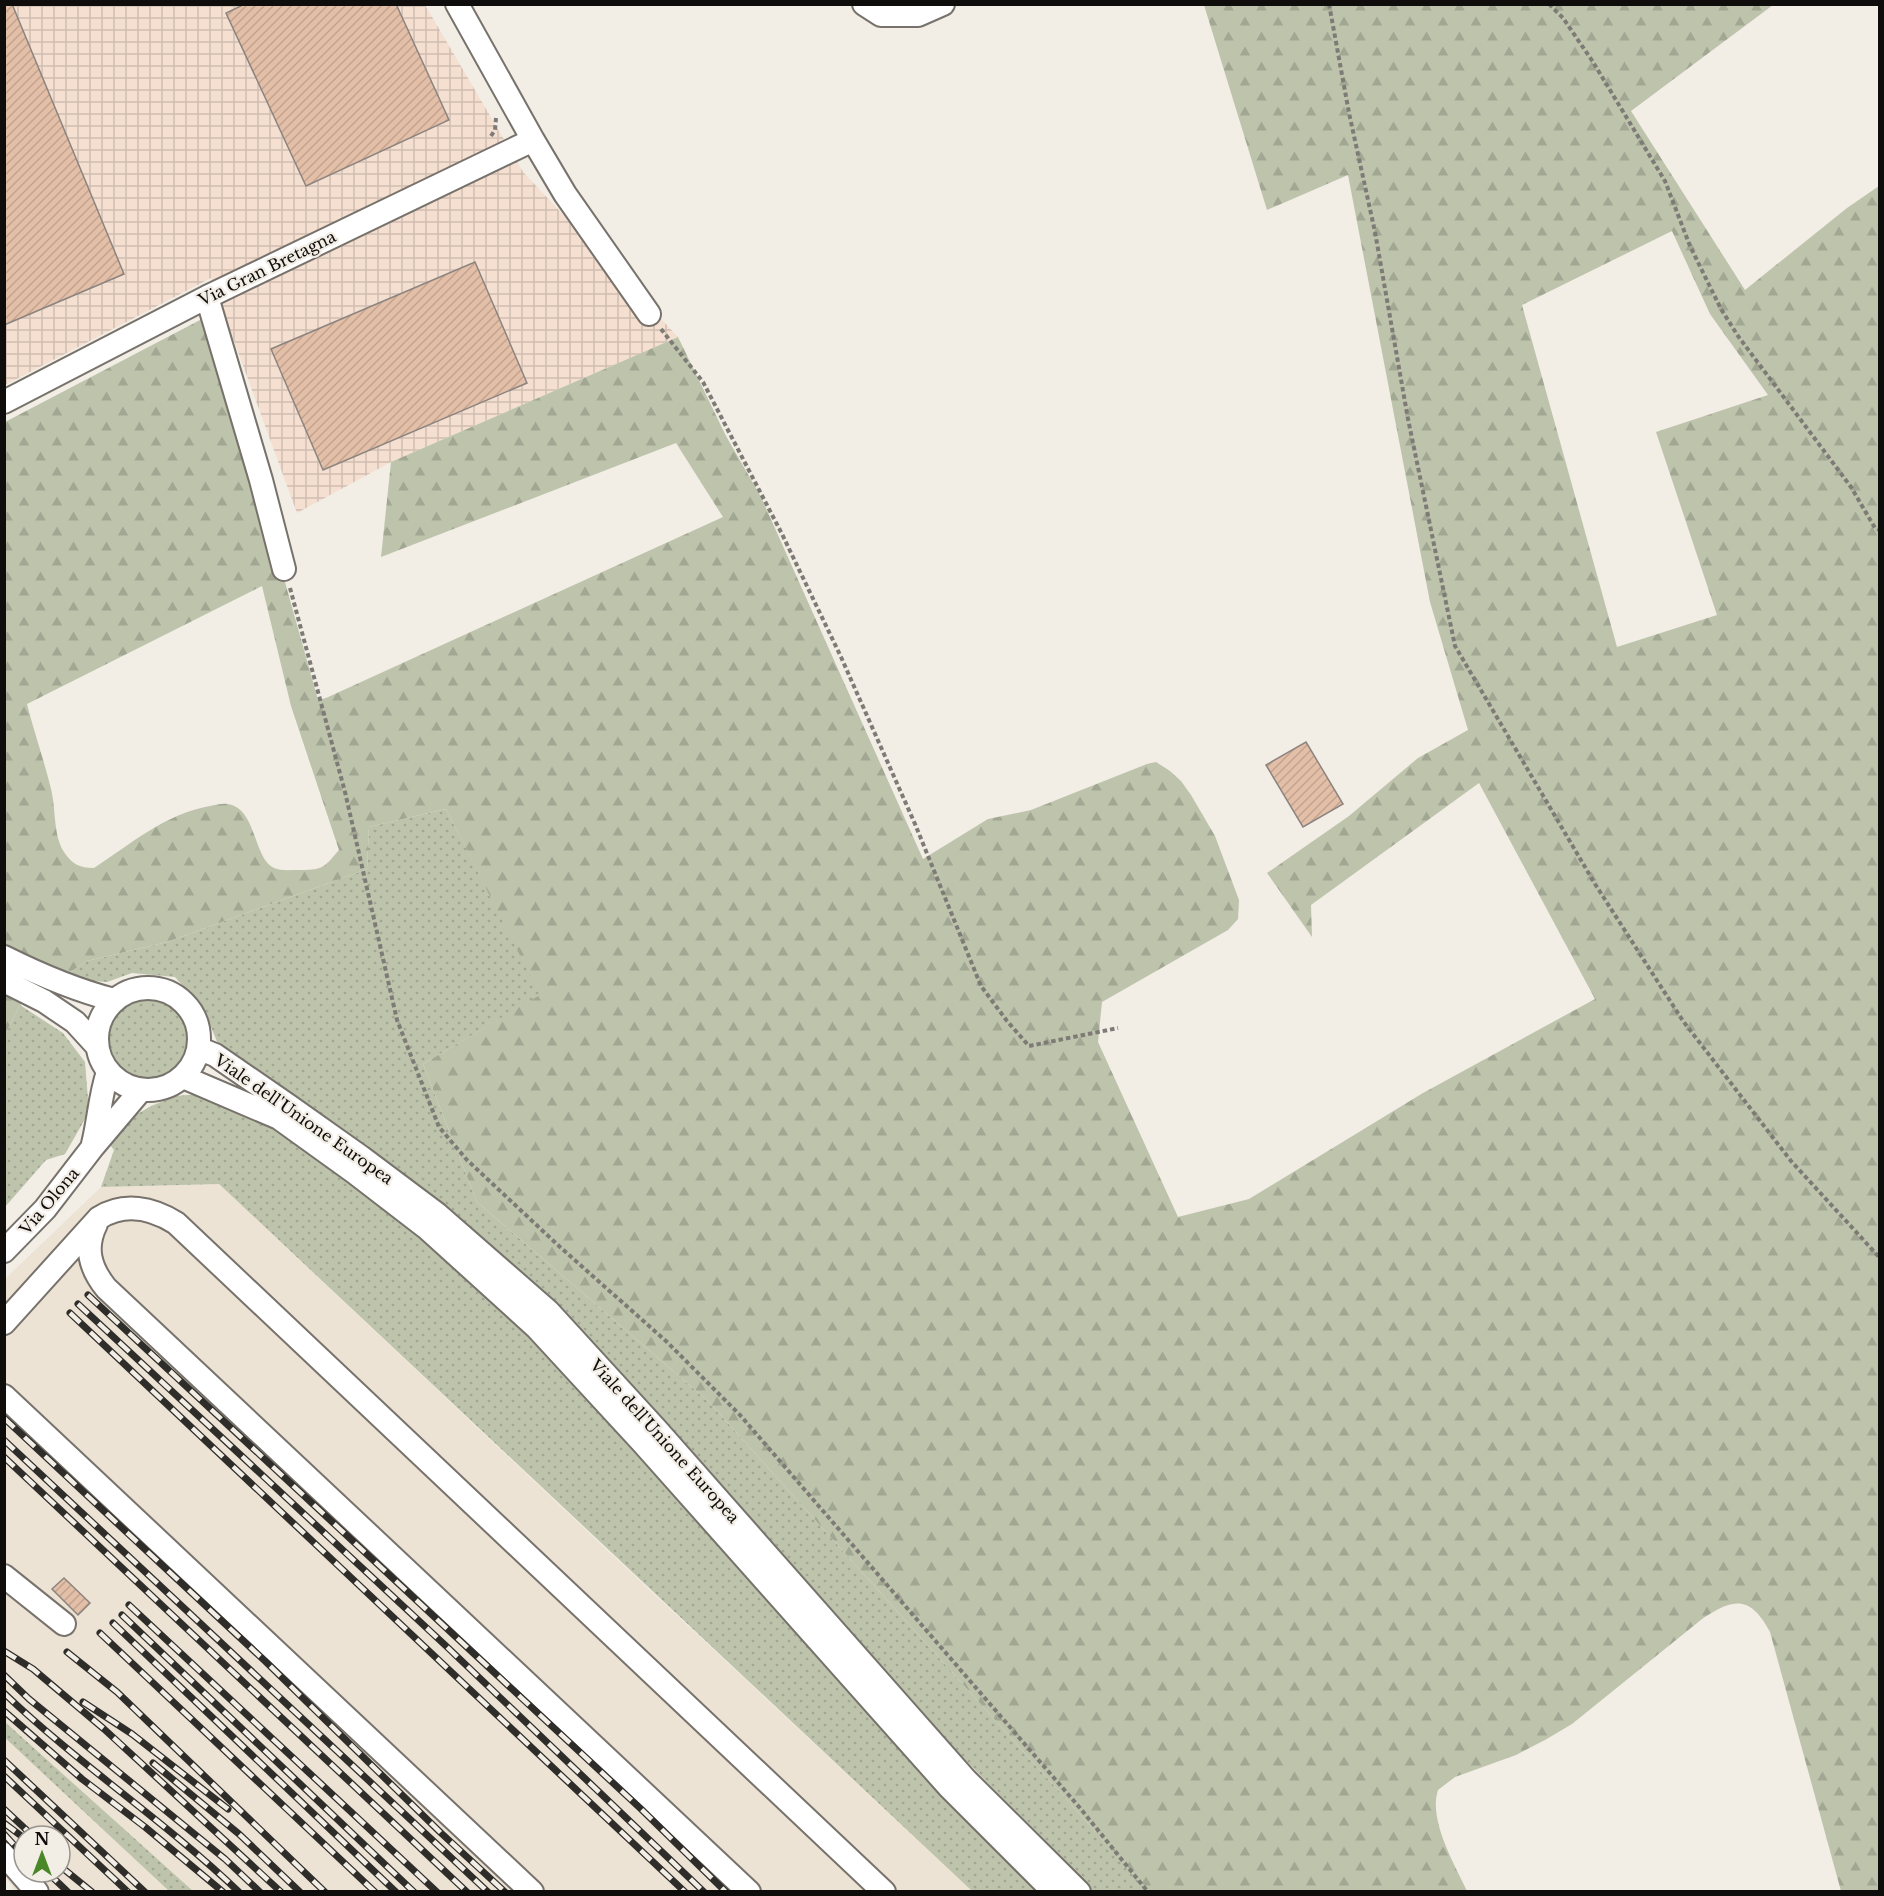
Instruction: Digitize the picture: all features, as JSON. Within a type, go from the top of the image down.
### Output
[{"type":"street","points":[[457,4],[565,194],[649,314]]},
{"type":"street","points":[[864,4],[881,15],[918,15],[944,4]]},
{"type":"street","name":"Via Gran Bretagna","points":[[4,402],[207,297],[533,140]]},
{"type":"street","points":[[207,297],[285,569]]},
{"type":"street","points":[[4,957],[46,978],[80,991],[114,1000]]},
{"type":"street","points":[[4,981],[44,1002],[75,1022],[96,1045]]},
{"type":"street","points":[[147,988],[165,991],[180,999],[192,1013],[198,1030],[200,1048],[183,1077],[171,1086],[156,1090],[141,1090],[117,1081],[108,1072],[100,1060],[96,1033],[99,1020],[114,1000],[129,991],[147,988]]},
{"type":"street","name":"Viale dell'Unione Europea","points":[[200,1048],[289,1106],[437,1214],[548,1311],[664,1438],[966,1780],[1079,1892]]},
{"type":"street","name":"Via Olona","points":[[92,1148],[99,1119],[102,1090],[108,1072]]},
{"type":"street","name":"Viale dell'Unione Europea","points":[[183,1077],[279,1118],[428,1229],[537,1327],[949,1787],[1054,1892]]},
{"type":"street","name":"Via Olona","points":[[4,1251],[45,1209],[141,1090]]},
{"type":"street","points":[[4,1323],[99,1218],[116,1209],[140,1208],[153,1211],[176,1223],[884,1892]]},
{"type":"street","points":[[99,1218],[91,1234],[89,1254],[95,1272],[106,1288],[749,1892]]},
{"type":"street","points":[[4,1396],[532,1892]]},
{"type":"street","points":[[4,1576],[64,1624]]},
{"type":"street","points":[[4,1854],[37,1892]]},
{"type":"path","points":[[1329,4],[1349,113],[1375,232],[1408,418],[1455,646],[1595,884],[1683,1021],[1791,1161],[1880,1258]]},
{"type":"path","points":[[1549,4],[1563,18],[1593,62],[1665,181],[1690,246],[1721,309],[1738,336],[1851,487],[1875,528],[1880,530]]},
{"type":"path","points":[[486,142],[495,130],[496,114]]},
{"type":"path","points":[[649,314],[703,382],[782,534],[842,657],[915,824],[981,986],[1029,1046],[1118,1028]]},
{"type":"path","points":[[285,569],[345,792],[397,1020],[439,1127],[467,1160],[666,1341],[740,1415],[1080,1808],[1148,1892]]},
{"type":"shaded area","points":[[5,5],[425,5],[523,172],[678,337],[391,462],[297,513],[211,278],[5,385]]},
{"type":"shaded area","points":[[219,1184],[972,1891],[193,1891],[5,1722],[5,1279],[101,1187]]},
{"type":"shaded area","points":[[4,1738],[169,1891],[15,1891],[5,1876]]},
{"type":"green space","points":[[1204,5],[1773,5],[1631,111],[1745,290],[1847,208],[1879,186],[1879,1891],[1841,1891],[1770,1632],[1755,1611],[1748,1606],[1732,1604],[1702,1619],[1572,1724],[1516,1755],[1455,1777],[1438,1790],[1437,1815],[1444,1842],[1467,1891],[1149,1891],[708,1401],[477,1202],[423,1064],[540,995],[446,809],[369,827],[367,869],[167,942],[87,961],[20,1005],[5,1035],[5,422],[202,319],[283,575],[318,700],[723,517],[676,443],[381,557],[391,462],[678,337],[726,436],[761,497],[923,859],[988,819],[1031,810],[1147,764],[1156,762],[1181,781],[1215,836],[1239,900],[1238,919],[1228,930],[1102,1002],[1098,1042],[1178,1217],[1249,1199],[1423,1093],[1595,999],[1479,783],[1311,905],[1312,937],[1267,873],[1349,816],[1418,758],[1468,730],[1430,602],[1348,175],[1267,210]],"holes":[[[1672,231],[1710,314],[1768,395],[1656,432],[1717,615],[1617,647],[1522,305]],[[262,586],[291,706],[339,850],[325,865],[317,869],[279,870],[267,863],[244,815],[237,808],[224,804],[178,816],[94,868],[80,866],[70,860],[58,838],[53,796],[27,704]]]},
{"type":"green space","points":[[446,809],[541,995],[423,1064],[477,1202],[708,1401],[1149,1891],[1094,1892],[902,1695],[561,1310],[455,1214],[305,1103],[218,1044],[204,1010],[175,977],[132,973],[107,982],[64,976],[87,961],[167,942],[367,869],[369,827]]},
{"type":"green space","points":[[141,998],[157,998],[171,1005],[182,1016],[189,1030],[186,1053],[171,1071],[157,1078],[141,1078],[127,1071],[116,1060],[109,1046],[109,1030],[116,1016],[127,1005]]},
{"type":"green space","points":[[20,1005],[63,1033],[85,1062],[89,1112],[65,1154],[46,1160],[5,1207],[5,1035]]},
{"type":"green space","points":[[198,1094],[235,1107],[290,1137],[396,1215],[530,1335],[971,1825],[1042,1891],[972,1891],[219,1184],[101,1187],[114,1150],[110,1145],[127,1120],[151,1106],[176,1096]]},
{"type":"green space","points":[[5,1722],[193,1891],[169,1891],[5,1738]]},
{"type":"building","points":[[4,4],[12,4],[124,274],[4,325]]},
{"type":"building","points":[[245,4],[396,4],[449,120],[306,186],[226,13]]},
{"type":"building","points":[[475,262],[527,383],[323,470],[271,349]]},
{"type":"building","points":[[1306,742],[1343,804],[1303,827],[1266,765]]},
{"type":"building","points":[[64,1578],[90,1603],[78,1615],[52,1589]]},
{"type":"railway","points":[[88,1295],[640,1808],[726,1892]]},
{"type":"railway","points":[[78,1304],[445,1645],[704,1892]]},
{"type":"railway","points":[[70,1313],[685,1892]]},
{"type":"railway","points":[[4,1418],[265,1661],[441,1833],[505,1892]]},
{"type":"railway","points":[[4,1440],[488,1892]]},
{"type":"railway","points":[[4,1457],[467,1892]]},
{"type":"railway","points":[[129,1605],[437,1892]]},
{"type":"railway","points":[[122,1615],[414,1892]]},
{"type":"railway","points":[[113,1623],[396,1892]]},
{"type":"railway","points":[[100,1633],[375,1892]]},
{"type":"railway","points":[[4,1651],[33,1669],[104,1729],[281,1892]]},
{"type":"railway","points":[[67,1652],[117,1692],[325,1892]]},
{"type":"railway","points":[[4,1675],[29,1699],[225,1859],[260,1892]]},
{"type":"railway","points":[[4,1693],[239,1892]]},
{"type":"railway","points":[[83,1702],[132,1734],[228,1809]]},
{"type":"railway","points":[[4,1711],[82,1779],[145,1827],[223,1892]]},
{"type":"railway","points":[[4,1760],[145,1892]]},
{"type":"railway","points":[[153,1763],[239,1834],[300,1892]]},
{"type":"railway","points":[[4,1776],[128,1892]]},
{"type":"railway","points":[[4,1809],[20,1824]]},
{"type":"railway","points":[[4,1823],[12,1829]]},
{"type":"railway","points":[[4,1834],[12,1843]]},
{"type":"railway","points":[[72,1876],[92,1892]]},
{"type":"railway","points":[[60,1884],[68,1892]]}]
